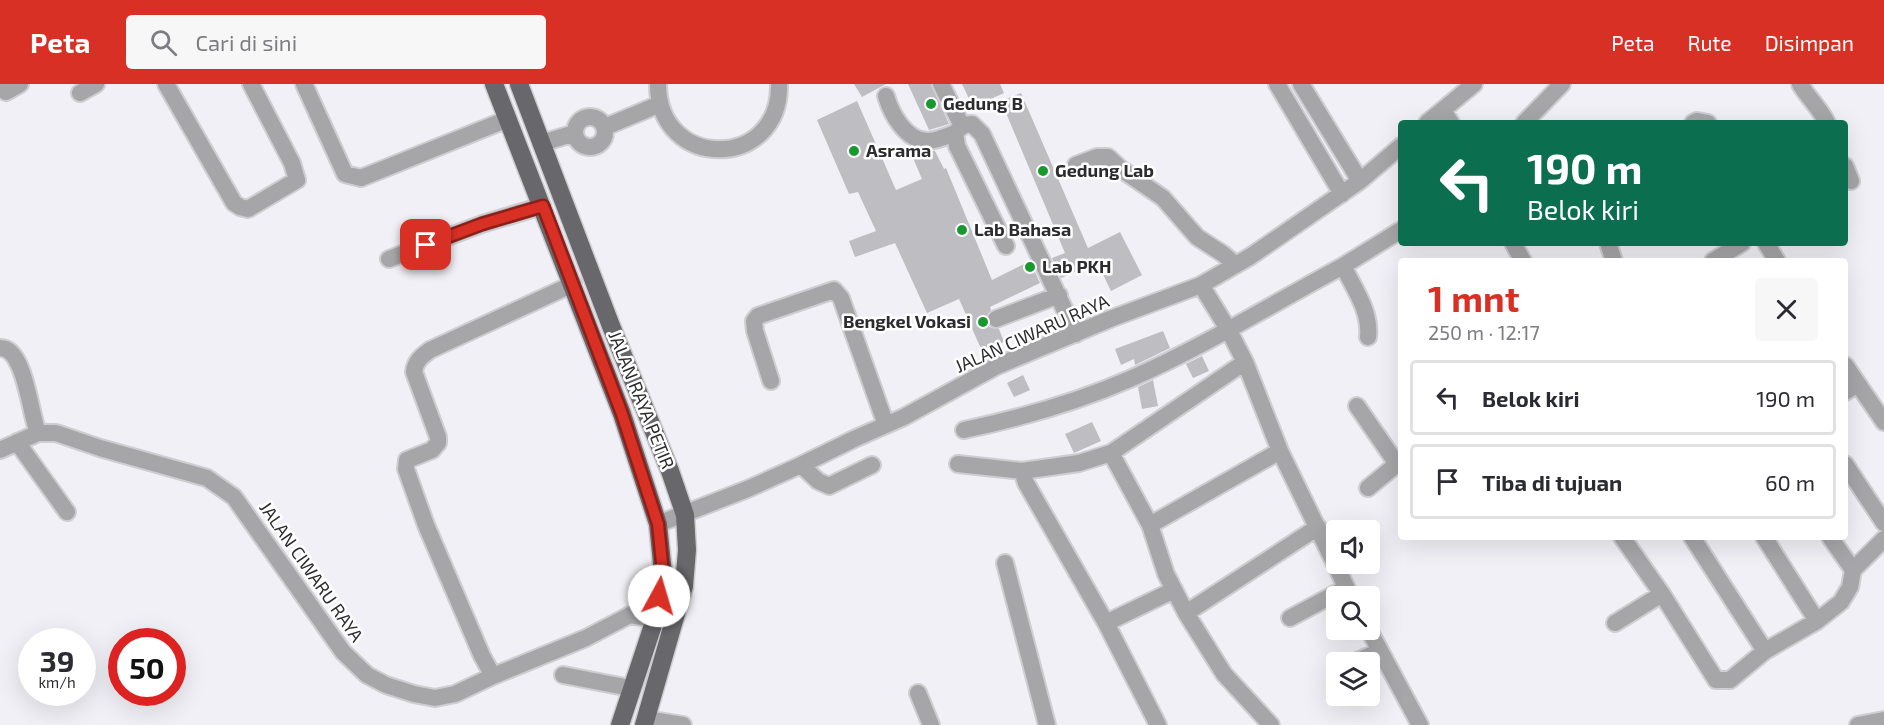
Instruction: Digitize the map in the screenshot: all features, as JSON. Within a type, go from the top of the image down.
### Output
[{"type":"main road","name":"JALAN RAYA PETIR","points":[[495,84],[622,414],[658,524],[663,573],[655,619],[630,688],[620,725]]},
{"type":"main road","name":"JALAN RAYA PETIR","points":[[519,84],[686,515],[687,550],[684,586],[645,722]]},
{"type":"street","points":[[0,88],[6,92],[20,84]]},
{"type":"street","points":[[80,93],[96,84]]},
{"type":"street","points":[[166,84],[234,203],[248,209],[297,180],[292,163],[251,84]]},
{"type":"street","points":[[304,84],[345,174],[351,177],[361,178],[508,119]]},
{"type":"street","points":[[658,84],[660,104],[670,125],[686,140],[707,149],[730,149],[751,141],[767,126],[777,105],[779,84]]},
{"type":"street","points":[[941,84],[958,130],[957,146],[1006,246]]},
{"type":"street","points":[[1277,84],[1342,194]]},
{"type":"street","points":[[1301,84],[1360,181]]},
{"type":"street","points":[[1447,117],[1474,84]]},
{"type":"street","points":[[1527,120],[1562,84]]},
{"type":"street","points":[[1800,84],[1825,120]]},
{"type":"street","points":[[886,96],[891,113],[906,131],[917,138],[927,141],[972,124],[982,134],[1076,334]]},
{"type":"street","points":[[542,142],[575,133],[577,123],[586,117],[600,119],[605,127],[660,104]]},
{"type":"street","name":"JALAN CIWARU RAYA","points":[[658,524],[686,515],[801,465],[886,425],[997,366],[1201,285],[1236,265],[1342,194],[1398,149]]},
{"type":"street","points":[[1324,163],[1342,152]]},
{"type":"street","points":[[1076,165],[1097,156],[1108,157],[1163,198],[1197,237],[1236,265]]},
{"type":"street","points":[[389,259],[482,224],[543,206]]},
{"type":"street","points":[[964,430],[1026,417],[1129,380],[1343,266],[1398,232]]},
{"type":"street","points":[[1719,258],[1737,246]]},
{"type":"street","points":[[1343,266],[1366,316],[1369,326],[1368,337]]},
{"type":"street","points":[[492,674],[482,656],[426,525],[406,469],[407,460],[432,450],[438,443],[438,437],[414,367],[419,358],[430,350],[573,284]]},
{"type":"street","points":[[1201,285],[1245,362],[1280,451],[1345,586]]},
{"type":"street","points":[[771,381],[754,321],[758,316],[834,290],[841,298],[886,425]]},
{"type":"street","points":[[996,319],[1059,295]]},
{"type":"street","points":[[0,348],[11,351],[15,358],[29,398],[35,427],[17,442],[0,450]]},
{"type":"street","points":[[958,464],[1022,471],[1079,463],[1111,453],[1245,362]]},
{"type":"street","points":[[1852,388],[1884,422]]},
{"type":"street","points":[[1357,406],[1398,462]]},
{"type":"street","name":"JALAN CIWARU RAYA","points":[[35,427],[207,478],[220,486],[234,497],[343,652],[367,675],[386,685],[414,694],[435,698],[455,694],[492,674],[586,638],[630,615],[655,619]]},
{"type":"street","points":[[17,442],[67,512]]},
{"type":"street","points":[[1150,525],[1280,451]]},
{"type":"street","points":[[1111,453],[1150,525],[1166,574],[1186,613],[1224,674],[1271,725]]},
{"type":"street","points":[[1368,488],[1398,464]]},
{"type":"street","points":[[801,465],[818,481],[829,486],[872,465]]},
{"type":"street","points":[[1848,469],[1884,523]]},
{"type":"street","points":[[1022,471],[1026,483],[1106,623],[1158,725]]},
{"type":"street","points":[[1186,613],[1318,527]]},
{"type":"street","points":[[1624,540],[1662,594],[1716,680],[1730,680],[1765,651],[1817,621],[1840,602],[1850,587],[1853,570],[1884,539]]},
{"type":"street","points":[[1694,540],[1765,651]]},
{"type":"street","points":[[1766,540],[1817,621]]},
{"type":"street","points":[[1832,540],[1853,570]]},
{"type":"street","points":[[1005,563],[1047,725]]},
{"type":"street","points":[[1106,623],[1174,590]]},
{"type":"street","points":[[1615,623],[1662,594]]},
{"type":"street","points":[[1290,618],[1326,602]]},
{"type":"street","points":[[1374,640],[1420,725]]},
{"type":"street","points":[[563,675],[630,688]]},
{"type":"street","points":[[918,693],[931,725]]},
{"type":"street","points":[[1858,725],[1884,720]]},
{"type":"street","points":[[645,722],[683,725]]},
{"type":"building","points":[[854,84],[886,84],[862,97]]},
{"type":"building","name":"Gedung B","points":[[908,84],[931,84],[949,124],[929,130]]},
{"type":"building","points":[[962,84],[1000,84],[1004,93],[973,107]]},
{"type":"building","points":[[1021,93],[1088,248],[1120,232],[1142,275],[1111,291],[1097,262],[1061,278],[1052,258],[1065,253],[1001,101]]},
{"type":"building","points":[[857,101],[896,190],[922,179],[910,151],[915,149],[935,151],[944,169],[946,168],[992,280],[1030,261],[1040,283],[990,307],[991,310],[986,317],[989,327],[999,329],[1004,342],[982,351],[959,299],[927,313],[895,243],[855,257],[849,241],[876,231],[858,192],[849,194],[817,120]]},
{"type":"building","points":[[1163,331],[1170,348],[1135,365],[1134,359],[1121,365],[1115,349]]},
{"type":"building","points":[[1202,356],[1209,371],[1193,378],[1186,364]]},
{"type":"building","points":[[1023,375],[1030,390],[1014,397],[1007,383]]},
{"type":"building","points":[[1153,380],[1158,406],[1142,409],[1138,387]]},
{"type":"building","points":[[1092,422],[1101,441],[1074,453],[1065,434]]},
{"type":"place","name":"Gedung B","points":[[931,104]]},
{"type":"place","name":"Asrama","points":[[854,151]]},
{"type":"place","name":"Gedung Lab","points":[[1043,171]]},
{"type":"place","name":"Lab Bahasa","points":[[962,230]]},
{"type":"place","name":"Lab PKH","points":[[1030,267]]},
{"type":"place","name":"Bengkel Vokasi","points":[[983,322]]},
{"type":"route","points":[[426,245],[482,224],[543,206],[622,414],[658,524],[663,573],[659,596]]}]
